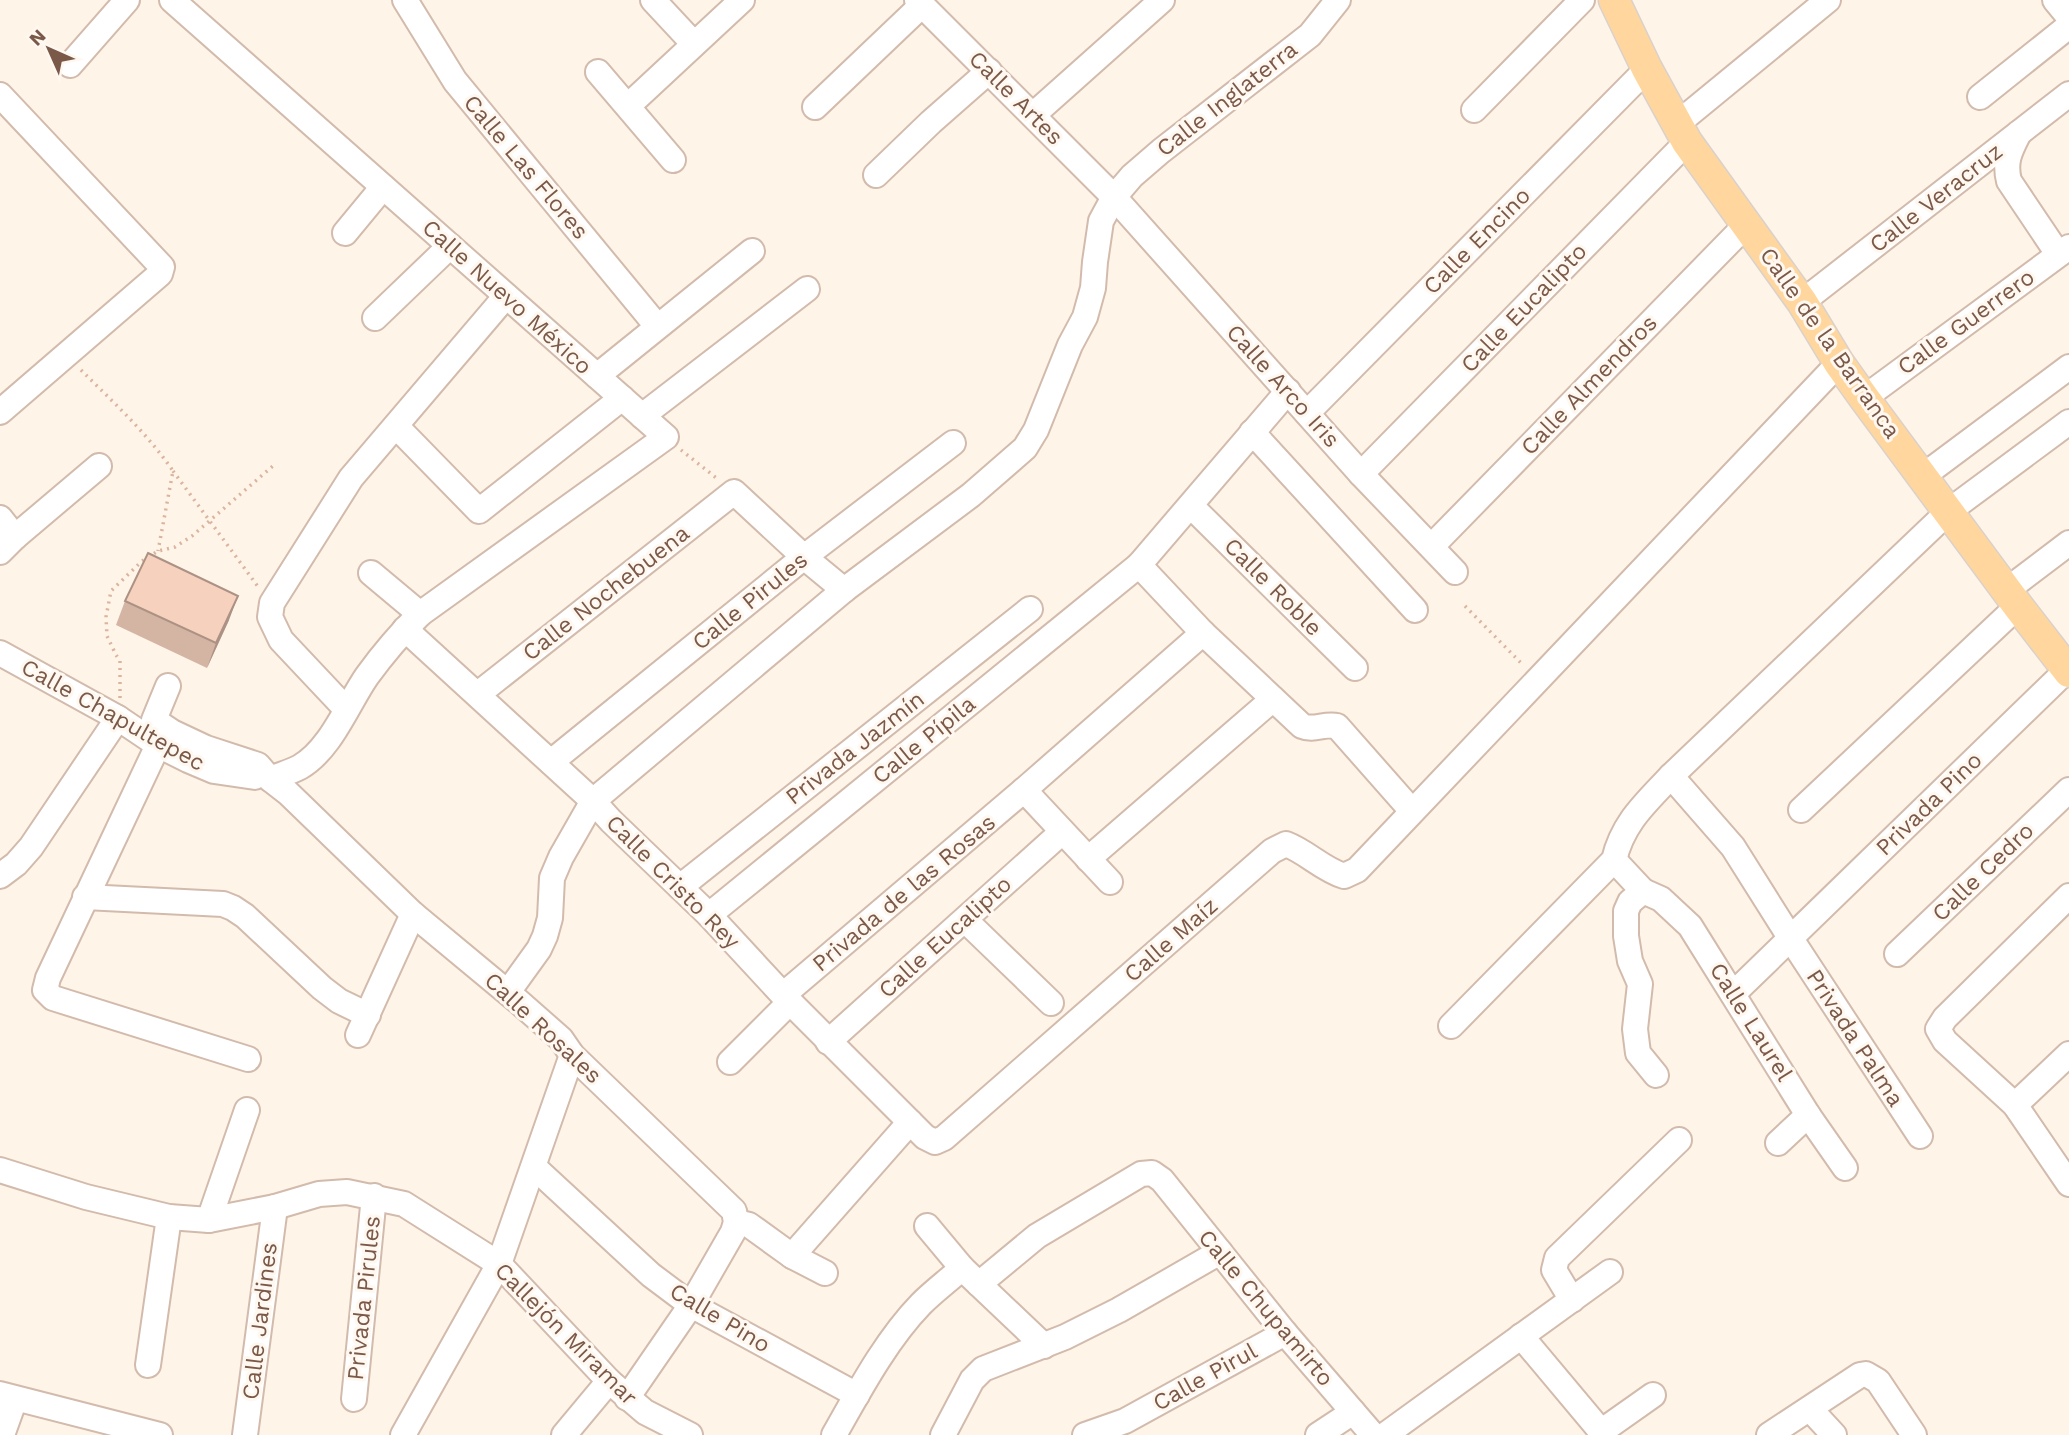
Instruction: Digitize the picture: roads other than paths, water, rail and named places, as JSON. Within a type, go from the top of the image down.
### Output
[{"type":"main road","name":"Calle de la Barranca","points":[[1615,1],[1647,69],[1682,133],[1802,302],[1864,398],[2068,671]]},
{"type":"street","points":[[82,62],[127,0]]},
{"type":"street","name":"Calle Nuevo México","points":[[172,0],[666,438],[412,622]]},
{"type":"street","name":"Calle Las Flores","points":[[405,0],[455,81],[657,326]]},
{"type":"street","points":[[653,0],[694,44]]},
{"type":"street","points":[[628,106],[742,0]]},
{"type":"street","points":[[1034,116],[1162,0]]},
{"type":"street","name":"Calle Inglaterra","points":[[845,590],[971,495],[1025,448],[1084,317],[1093,288],[1101,221],[1114,197],[1151,159],[1310,35],[1338,0]]},
{"type":"street","points":[[1474,110],[1582,0]]},
{"type":"street","name":"Calle Eucalipto","points":[[1361,474],[1682,133],[1828,0]]},
{"type":"street","points":[[2055,0],[2069,17]]},
{"type":"street","points":[[815,107],[919,2]]},
{"type":"street","name":"Calle Artes","points":[[919,2],[1114,197]]},
{"type":"street","points":[[1980,97],[2069,26]]},
{"type":"street","name":"Calle Encino","points":[[1307,413],[1647,69]]},
{"type":"street","points":[[876,175],[989,71]]},
{"type":"street","points":[[598,72],[673,160]]},
{"type":"street","name":"Calle Veracruz","points":[[1802,302],[2069,94]]},
{"type":"street","points":[[0,95],[162,267],[160,274],[0,412]]},
{"type":"street","points":[[2019,133],[2009,153],[2006,170],[2009,181],[2064,251]]},
{"type":"street","points":[[345,233],[383,187]]},
{"type":"street","name":"Calle Arco Iris","points":[[1114,197],[1361,474],[1455,572]]},
{"type":"street","name":"Calle Almendros","points":[[1432,546],[1747,224]]},
{"type":"street","points":[[375,318],[450,246]]},
{"type":"street","points":[[597,376],[752,251]]},
{"type":"street","name":"Calle Guerrero","points":[[1864,398],[2064,251]]},
{"type":"street","points":[[642,416],[807,289]]},
{"type":"street","points":[[346,709],[281,640],[270,617],[272,603],[351,478],[506,296]]},
{"type":"street","points":[[1288,391],[1139,565],[1203,633],[1305,728],[1333,724],[1337,726],[1412,811],[1839,363]]},
{"type":"street","points":[[1923,476],[2069,367]]},
{"type":"street","points":[[396,426],[479,512],[622,398]]},
{"type":"street","points":[[1451,1026],[1614,860],[1618,843],[1630,820],[1671,776],[1949,511],[2069,422]]},
{"type":"street","points":[[1252,432],[1416,610]]},
{"type":"street","name":"Calle Pirules","points":[[551,762],[804,557],[953,443]]},
{"type":"street","points":[[5,536],[99,466]]},
{"type":"street","name":"Calle Nochebuena","points":[[478,694],[734,492],[804,557]]},
{"type":"street","name":"Calle Roble","points":[[1191,506],[1355,668]]},
{"type":"street","points":[[1801,810],[2069,543]]},
{"type":"street","points":[[508,992],[539,949],[545,936],[550,918],[552,878],[593,801],[845,590],[804,557]]},
{"type":"street","name":"Calle Pípila","points":[[709,915],[1139,565]]},
{"type":"street","name":"Calle Cristo Rey","points":[[371,573],[478,694],[593,801],[709,915],[828,1042],[925,1137],[935,1142]]},
{"type":"street","name":"Privada Jazmín","points":[[680,887],[1030,609]]},
{"type":"street","points":[[270,779],[301,766],[330,740],[368,676],[412,622]]},
{"type":"street","points":[[1110,882],[1024,790],[1203,633]]},
{"type":"street","name":"Calle Chapultepec","points":[[0,653],[118,718],[158,745],[214,771],[270,779]]},
{"type":"street","name":"Privada Pino","points":[[1733,994],[2068,671]]},
{"type":"street","name":"Calle Rosales","points":[[168,686],[154,720],[206,748],[258,765],[413,914],[561,1039],[572,1055],[734,1211],[736,1222]]},
{"type":"street","points":[[1088,859],[1273,699]]},
{"type":"street","points":[[0,876],[16,864],[31,847],[118,718]]},
{"type":"street","points":[[158,745],[44,990],[52,998],[248,1059]]},
{"type":"street","name":"Privada Palma","points":[[1671,776],[1733,847],[1920,1136]]},
{"type":"street","name":"Privada de las Rosas","points":[[730,1062],[787,999],[1024,790]]},
{"type":"street","name":"Calle Cedro","points":[[1898,954],[2069,790]]},
{"type":"street","name":"Calle Maíz","points":[[935,1142],[944,1138],[1272,850],[1286,844],[1331,872],[1344,876],[1356,870],[1412,811]]},
{"type":"street","name":"Calle Eucalipto","points":[[828,1042],[1062,832]]},
{"type":"street","name":"Calle Laurel","points":[[1614,860],[1643,891],[1661,899],[1690,926],[1844,1168]]},
{"type":"street","points":[[1643,891],[1630,902],[1626,911],[1626,936],[1630,961],[1640,984],[1635,1029],[1638,1053],[1656,1075]]},
{"type":"street","points":[[2069,896],[1945,1017],[1938,1029],[1945,1041],[2015,1105],[2069,1184]]},
{"type":"street","points":[[85,897],[223,904],[233,908],[363,1025],[413,914]]},
{"type":"street","points":[[965,920],[1051,1003]]},
{"type":"street","points":[[2015,1105],[2069,1054]]},
{"type":"street","points":[[407,1433],[499,1264],[572,1055]]},
{"type":"street","points":[[209,1220],[247,1110]]},
{"type":"street","points":[[1778,1143],[1808,1115]]},
{"type":"street","points":[[792,1256],[910,1122]]},
{"type":"street","points":[[1573,1300],[1554,1270],[1557,1258],[1679,1140]]},
{"type":"street","name":"Calle Pino","points":[[534,1167],[651,1275],[691,1305],[857,1395]]},
{"type":"street","name":"Callejón Miramar","points":[[0,1171],[86,1197],[169,1217],[209,1220],[328,1193],[347,1192],[404,1203],[499,1264],[627,1398],[645,1412],[690,1435]]},
{"type":"street","name":"Calle Chupamirto","points":[[971,1276],[1141,1174],[1152,1173],[1162,1180],[1285,1333],[1373,1435]]},
{"type":"street","name":"Privada Pirules","points":[[354,1399],[374,1196]]},
{"type":"street","name":"Calle Jardines","points":[[245,1435],[275,1207]]},
{"type":"street","points":[[148,1365],[169,1217]]},
{"type":"street","points":[[627,1398],[691,1305],[733,1232],[736,1222],[749,1225],[792,1256],[825,1273]]},
{"type":"street","points":[[927,1226],[971,1276],[1044,1346]]},
{"type":"street","points":[[943,1435],[972,1380],[983,1369],[1044,1346],[1119,1310],[1220,1252]]},
{"type":"street","points":[[1385,1435],[1610,1272]]},
{"type":"street","points":[[834,1435],[904,1323],[922,1303],[971,1276]]},
{"type":"street","name":"Calle Pirul","points":[[1085,1435],[1132,1428],[1285,1333]]},
{"type":"street","points":[[1521,1336],[1603,1433],[1653,1395]]},
{"type":"street","points":[[1769,1435],[1866,1374],[1878,1381],[1913,1435]]},
{"type":"street","points":[[564,1435],[609,1381]]},
{"type":"street","points":[[2,1435],[8,1397],[160,1435]]},
{"type":"street","points":[[1810,1409],[1834,1435]]},
{"type":"street","points":[[1318,1435],[1353,1412]]}]
